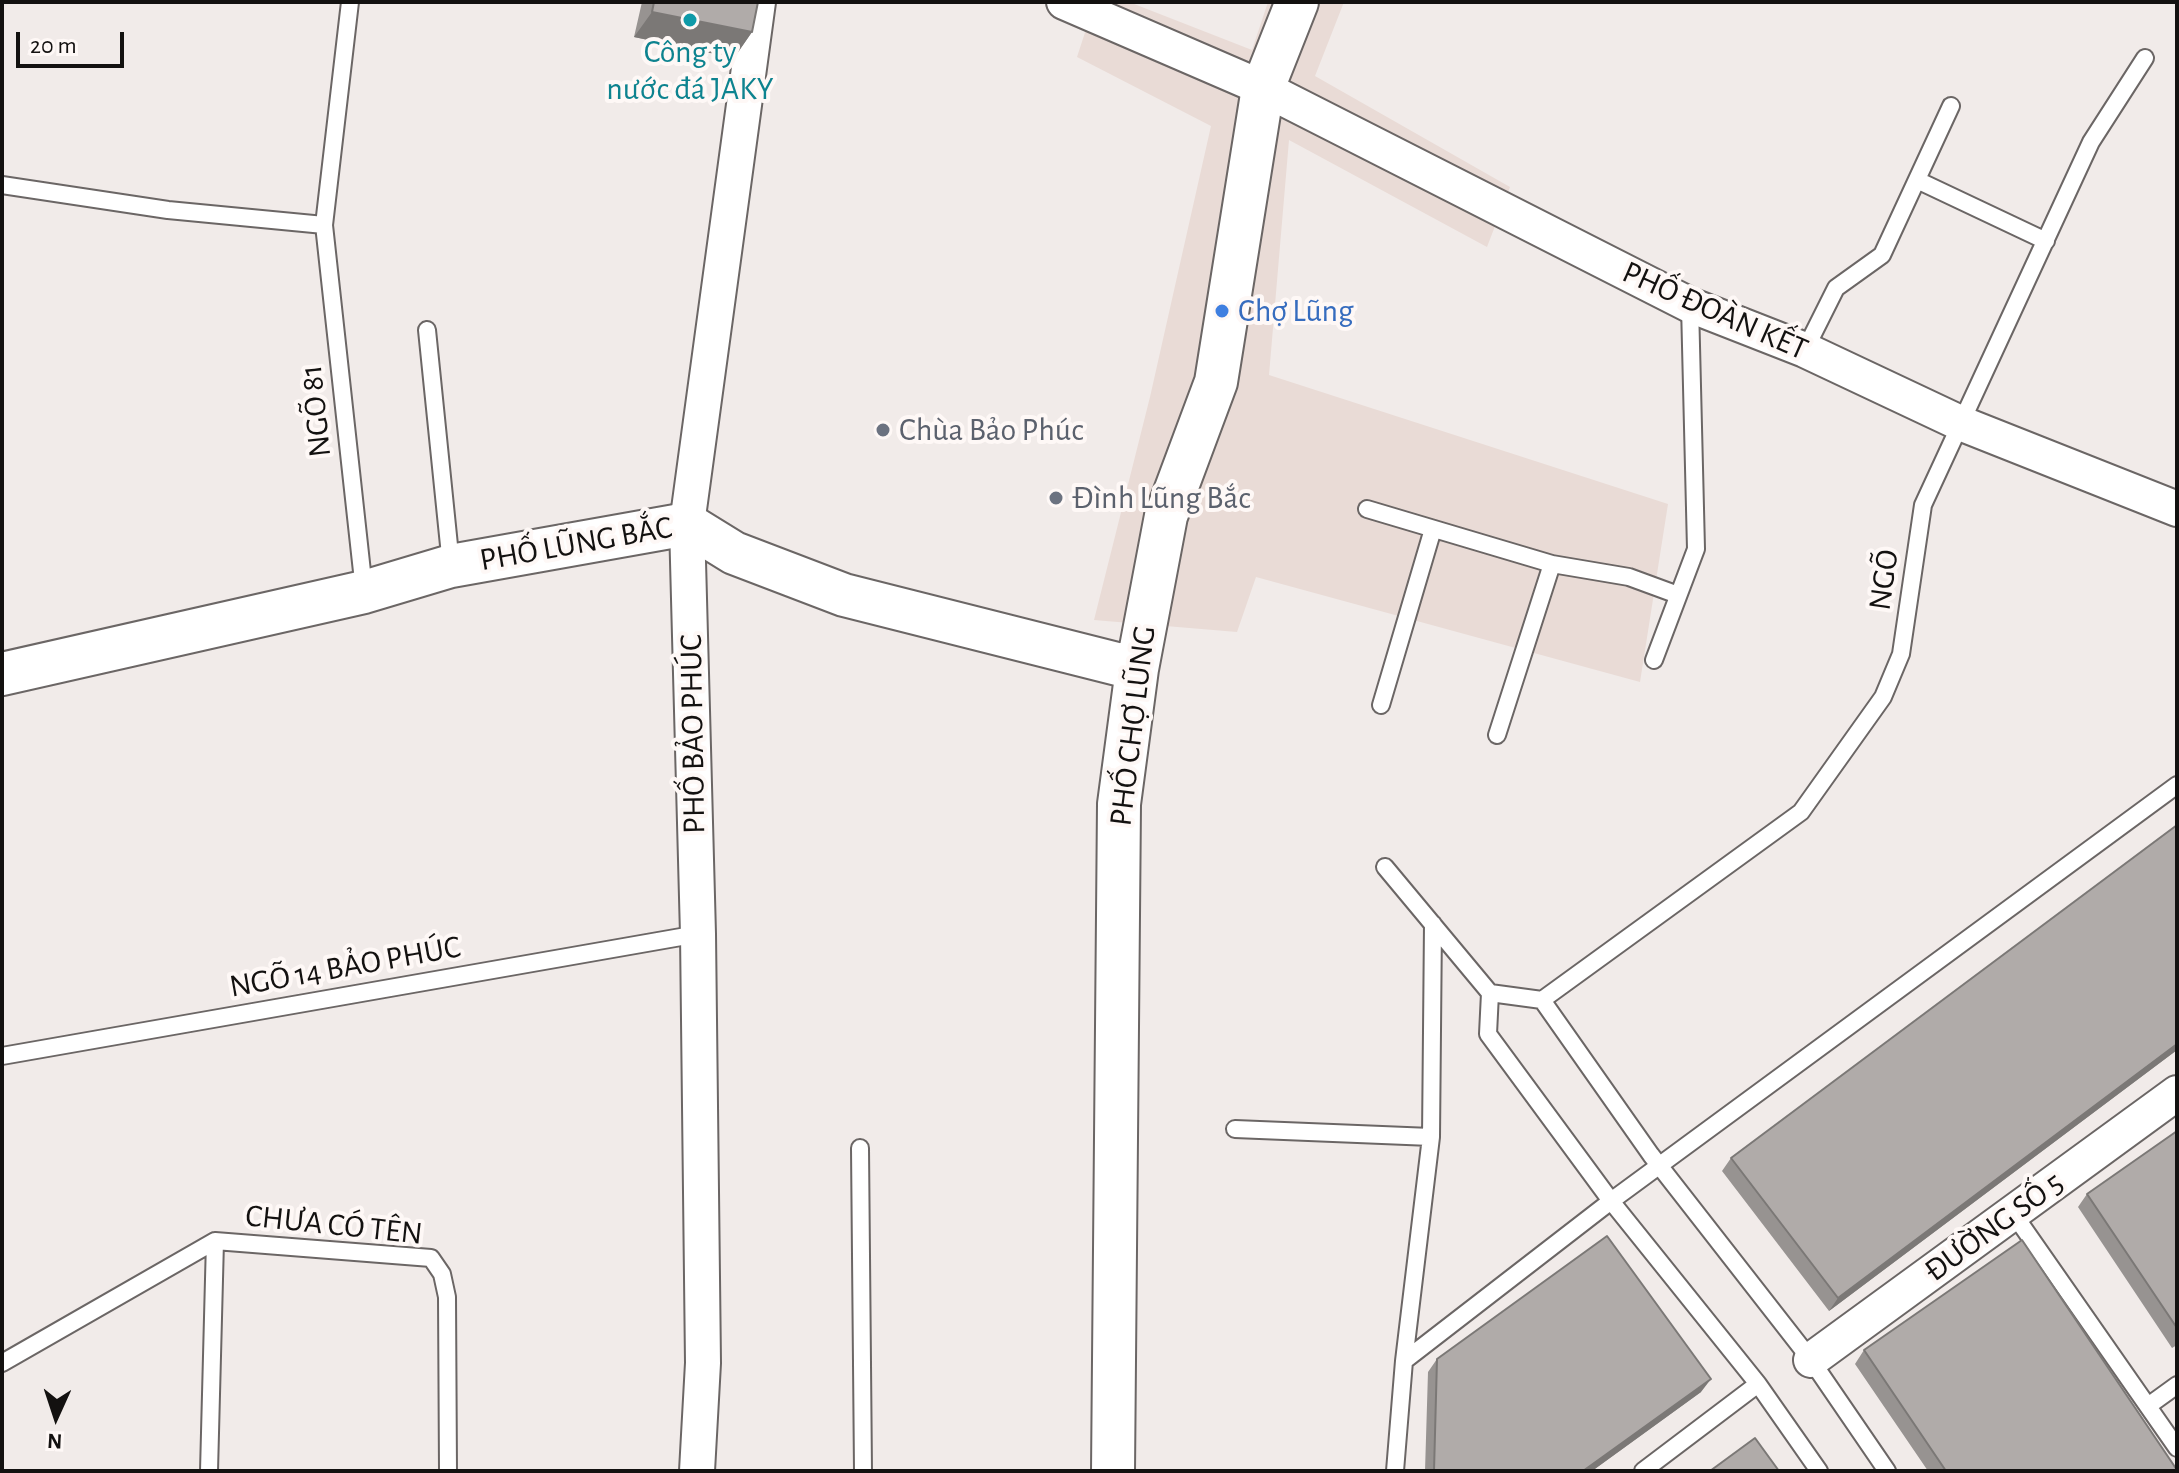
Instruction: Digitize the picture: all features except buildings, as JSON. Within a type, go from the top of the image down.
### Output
[{"type":"street","name":"PHỐ BẢO PHÚC","points":[[697,1471],[703,1363],[698,934],[687,524],[758,2]]},
{"type":"street","name":"PHỐ ĐOÀN KẾT","points":[[1064,2],[1263,88],[1690,305],[1805,350],[1960,423],[2177,509]]},
{"type":"street","name":"PHỐ CHỢ LŨNG","points":[[1113,1471],[1119,804],[1137,669],[1166,516],[1216,382],[1263,88],[1297,2]]},
{"type":"street","name":"PHỐ LŨNG BẮC","points":[[2,674],[364,592],[451,566],[687,524],[734,553],[844,595],[1137,669]]},
{"type":"street","name":"ĐƯỜNG SỐ 5","points":[[1811,1360],[2177,1093]]},
{"type":"lane","name":"NGÕ 81","points":[[350,2],[324,225],[364,592]]},
{"type":"lane","name":"NGÕ","points":[[1542,1000],[1801,812],[1883,697],[1901,654],[1923,505],[2091,142],[2145,58]]},
{"type":"lane","points":[[1805,350],[1836,288],[1882,255],[1951,106]]},
{"type":"lane","points":[[1917,180],[2046,241]]},
{"type":"lane","points":[[2,185],[168,210],[324,225]]},
{"type":"lane","points":[[1654,660],[1696,549],[1690,305]]},
{"type":"lane","points":[[427,330],[451,566]]},
{"type":"lane","points":[[1367,509],[1552,564],[1629,577],[1678,595]]},
{"type":"lane","points":[[1381,705],[1433,529]]},
{"type":"lane","points":[[1497,735],[1552,564]]},
{"type":"lane","points":[[1404,1361],[1611,1201],[2177,785]]},
{"type":"lane","points":[[1385,867],[1490,993],[1488,1034],[1611,1201],[1758,1384],[1819,1471]]},
{"type":"lane","points":[[1395,1471],[1404,1361],[1431,1137],[1433,924]]},
{"type":"lane","name":"NGÕ 14 BẢO PHÚC","points":[[2,1056],[698,934]]},
{"type":"lane","points":[[1490,993],[1542,1000],[1661,1166],[1811,1360],[1887,1471]]},
{"type":"lane","points":[[1235,1129],[1431,1137]]},
{"type":"lane","points":[[860,1148],[863,1471]]},
{"type":"lane","points":[[2013,1213],[2177,1448]]},
{"type":"lane","points":[[2,1363],[215,1241]]},
{"type":"lane","points":[[209,1471],[215,1241]]},
{"type":"lane","name":"CHƯA CÓ TÊN","points":[[215,1241],[431,1258],[442,1274],[447,1297],[448,1471]]},
{"type":"lane","points":[[1643,1471],[1758,1384]]},
{"type":"lane","points":[[2148,1406],[2177,1385]]},
{"type":"shaded area","name":"Chợ Lũng","points":[[1095,2],[1129,2],[1252,50],[1268,2],[1344,2],[1315,76],[1510,187],[1487,247],[1289,140],[1269,375],[1668,504],[1640,682],[1256,577],[1237,632],[1094,620],[1150,397],[1211,126],[1077,57]]},
{"type":"place","name":"Công ty nước đá JAKY","points":[[690,20]]},
{"type":"place","name":"Chợ Lũng","points":[[1222,311]]},
{"type":"place","name":"Chùa Bảo Phúc","points":[[883,430]]},
{"type":"place","name":"Đình Lũng Bắc","points":[[1056,498]]}]
